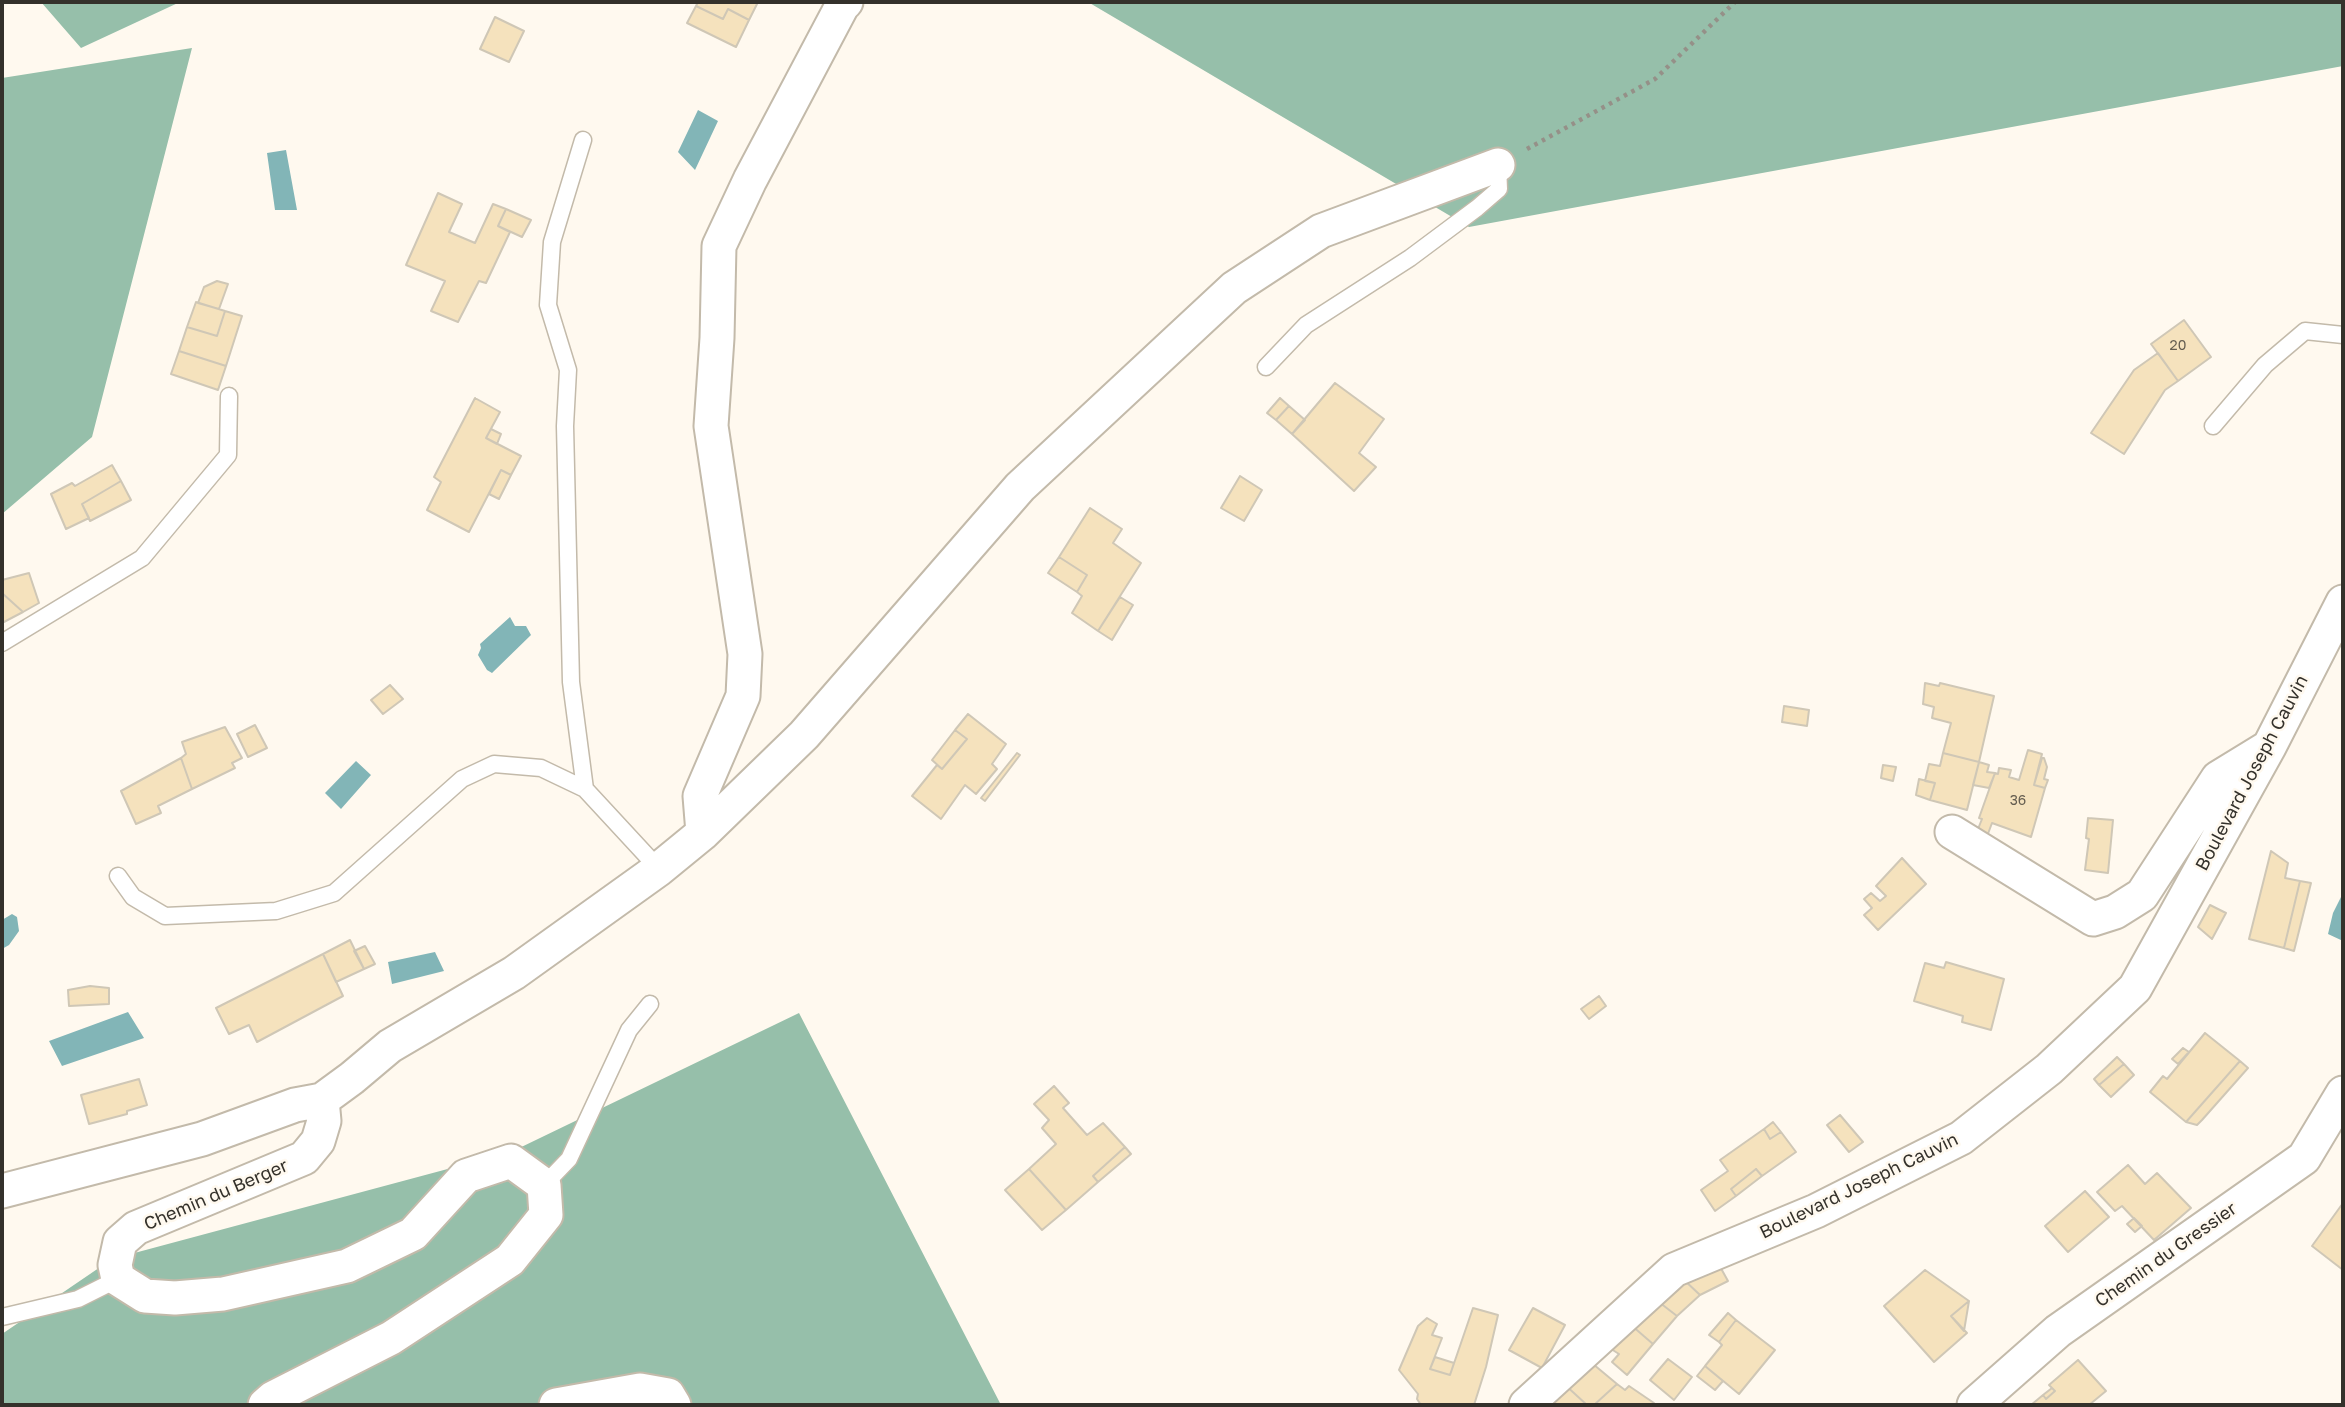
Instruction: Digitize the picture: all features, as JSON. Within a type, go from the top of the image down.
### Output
[{"type":"street","points":[[703,833],[700,796],[743,696],[745,654],[711,426],[718,338],[719,246],[750,180],[846,2]]},
{"type":"street","points":[[2,1191],[202,1139],[295,1105],[322,1100],[390,1046],[514,973],[659,869],[703,833],[804,735],[1020,487],[1234,288],[1321,231],[1499,165]]},
{"type":"street","name":"Boulevard Joseph Cauvin","points":[[1526,1405],[1674,1270],[1816,1211],[1961,1139],[2049,1069],[2135,988],[2269,747],[2343,602]]},
{"type":"street","points":[[1952,832],[2093,919],[2115,912],[2142,895],[2218,778],[2269,747]]},
{"type":"street","name":"Chemin du Gressier","points":[[1974,1405],[2058,1331],[2304,1158],[2343,1093]]},
{"type":"street","name":"Chemin du Berger","points":[[118,1279],[115,1265],[120,1242],[136,1228],[304,1158],[318,1141],[324,1121],[322,1100]]},
{"type":"street","points":[[118,1279],[145,1296],[175,1298],[223,1294],[347,1266],[413,1234],[466,1176],[511,1161],[544,1185],[546,1215],[510,1260],[391,1338],[273,1398],[265,1405]]},
{"type":"street","points":[[556,1405],[639,1390],[668,1395],[674,1405]]},
{"type":"lane","points":[[583,140],[552,242],[548,305],[569,370],[565,426],[571,682],[585,789]]},
{"type":"lane","points":[[1266,367],[1306,325],[1410,258],[1499,189],[1499,165]]},
{"type":"lane","points":[[2213,426],[2265,365],[2305,331],[2343,335]]},
{"type":"lane","points":[[2,643],[142,558],[228,455],[229,396]]},
{"type":"lane","points":[[118,876],[133,897],[165,916],[276,911],[334,893],[462,779],[494,764],[541,768],[585,789],[659,869]]},
{"type":"lane","points":[[544,1185],[569,1159],[629,1030],[650,1004]]},
{"type":"lane","points":[[2,1317],[78,1299],[118,1279]]},
{"type":"path","points":[[1499,165],[1655,79],[1735,2]]},
{"type":"green space","points":[[41,2],[180,2],[81,48]]},
{"type":"green space","points":[[1088,2],[2343,2],[2343,66],[1469,227]]},
{"type":"green space","points":[[192,48],[92,437],[2,514],[2,78]]},
{"type":"green space","points":[[799,1013],[1001,1405],[2,1405],[2,1334],[112,1259],[511,1152]]},
{"type":"water","points":[[698,110],[718,121],[695,170],[678,152]]},
{"type":"water","points":[[286,150],[297,210],[275,210],[267,153]]},
{"type":"water","points":[[510,617],[515,626],[526,626],[531,635],[492,673],[487,670],[478,655],[480,644]]},
{"type":"water","points":[[356,761],[371,775],[341,809],[325,793]]},
{"type":"water","points":[[2343,893],[2343,941],[2328,934],[2333,913]]},
{"type":"water","points":[[12,914],[17,917],[19,931],[9,945],[2,949],[2,920]]},
{"type":"water","points":[[435,952],[444,971],[392,984],[388,962]]},
{"type":"water","points":[[128,1012],[144,1038],[62,1066],[49,1041]]},
{"type":"building","points":[[698,2],[758,2],[749,20],[728,9],[723,19],[696,6]]},
{"type":"building","points":[[696,6],[723,19],[728,9],[749,20],[736,47],[687,23]]},
{"type":"building","points":[[495,17],[524,31],[509,62],[480,49]]},
{"type":"building","points":[[438,193],[462,204],[449,232],[475,243],[493,204],[506,209],[498,226],[510,232],[486,283],[479,281],[458,322],[431,311],[445,281],[406,265]]},
{"type":"building","points":[[506,209],[531,220],[522,237],[498,226]]},
{"type":"building","points":[[217,281],[228,284],[219,309],[198,303],[204,287]]},
{"type":"building","points":[[196,302],[225,311],[217,336],[187,327]]},
{"type":"building","points":[[225,311],[242,316],[226,366],[179,351],[187,327],[217,336]]},
{"type":"building","points":[[2184,320],[2211,357],[2178,381],[2151,344]]},
{"type":"building","points":[[179,351],[226,366],[218,390],[171,374]]},
{"type":"building","points":[[2158,353],[2178,381],[2165,390],[2124,454],[2091,433],[2134,370]]},
{"type":"building","points":[[1335,383],[1384,419],[1359,453],[1376,467],[1354,491],[1292,434]]},
{"type":"building","points":[[475,398],[500,412],[486,438],[521,456],[511,475],[501,470],[469,532],[427,510],[441,482],[434,477]]},
{"type":"building","points":[[1280,398],[1289,406],[1276,420],[1267,413]]},
{"type":"building","points":[[1289,406],[1305,420],[1292,434],[1276,420]]},
{"type":"building","points":[[491,429],[501,434],[497,444],[486,438]]},
{"type":"building","points":[[112,465],[121,481],[82,504],[89,518],[66,529],[51,494],[72,483],[75,486]]},
{"type":"building","points":[[501,470],[511,475],[499,499],[489,494]]},
{"type":"building","points":[[1240,476],[1262,490],[1244,521],[1221,508]]},
{"type":"building","points":[[121,481],[131,500],[90,521],[82,504]]},
{"type":"building","points":[[1090,508],[1122,529],[1113,543],[1141,563],[1098,631],[1072,613],[1082,596],[1077,592],[1087,575],[1059,557]]},
{"type":"building","points":[[1059,557],[1087,575],[1077,592],[1048,573]]},
{"type":"building","points":[[29,573],[39,603],[23,612],[2,593],[2,580]]},
{"type":"building","points":[[2,593],[23,612],[2,623]]},
{"type":"building","points":[[1120,597],[1133,605],[1112,640],[1098,631]]},
{"type":"building","points":[[1925,683],[1939,686],[1940,683],[1994,696],[1979,762],[1943,753],[1951,723],[1932,718],[1934,707],[1923,704]]},
{"type":"building","points":[[390,685],[403,699],[383,714],[371,700]]},
{"type":"building","points":[[1784,706],[1809,710],[1807,726],[1782,722]]},
{"type":"building","points":[[968,714],[1006,744],[992,764],[997,769],[976,794],[965,785],[941,819],[912,796],[937,765],[942,769],[967,739],[955,730]]},
{"type":"building","points":[[255,725],[267,748],[248,757],[237,734]]},
{"type":"building","points":[[225,727],[242,758],[232,763],[235,768],[192,789],[181,758],[186,754],[182,742]]},
{"type":"building","points":[[955,730],[967,739],[942,769],[932,760]]},
{"type":"building","points":[[2028,750],[2042,754],[2034,785],[2045,788],[2031,837],[1992,823],[1986,839],[1976,834],[1995,773],[1998,774],[1999,768],[2011,770],[2009,777],[2019,780]]},
{"type":"building","points":[[1017,753],[1020,755],[985,801],[981,798]]},
{"type":"building","points":[[1943,753],[1979,762],[1967,810],[1930,800],[1935,783],[1925,781],[1929,764],[1940,766]]},
{"type":"building","points":[[181,758],[192,789],[158,806],[161,813],[136,824],[121,791]]},
{"type":"building","points":[[2042,758],[2047,767],[2044,779],[2048,780],[2045,788],[2034,785]]},
{"type":"building","points":[[1979,762],[1989,765],[1987,772],[1995,773],[1989,788],[1973,785]]},
{"type":"building","points":[[1883,765],[1896,767],[1893,781],[1881,778]]},
{"type":"building","points":[[1919,779],[1935,783],[1930,800],[1916,795]]},
{"type":"building","points":[[2088,818],[2113,820],[2108,873],[2085,870],[2089,839],[2086,838]]},
{"type":"building","points":[[2271,851],[2288,863],[2285,878],[2300,881],[2284,948],[2249,939]]},
{"type":"building","points":[[1902,858],[1926,884],[1878,930],[1864,915],[1872,908],[1864,899],[1871,893],[1880,901],[1886,896],[1876,886]]},
{"type":"building","points":[[2300,881],[2311,883],[2294,951],[2284,948]]},
{"type":"building","points":[[2210,905],[2226,913],[2212,939],[2198,927]]},
{"type":"building","points":[[350,940],[364,969],[336,982],[323,954]]},
{"type":"building","points":[[365,946],[375,964],[364,969],[354,951]]},
{"type":"building","points":[[323,954],[343,996],[257,1042],[249,1025],[229,1034],[216,1008]]},
{"type":"building","points":[[1946,962],[2004,979],[1991,1030],[1962,1022],[1963,1016],[1914,1001],[1925,963],[1944,968]]},
{"type":"building","points":[[90,986],[109,988],[109,1004],[69,1006],[68,990]]},
{"type":"building","points":[[1599,996],[1606,1006],[1589,1019],[1581,1009]]},
{"type":"building","points":[[2205,1033],[2240,1061],[2186,1122],[2150,1092],[2163,1076],[2167,1079]]},
{"type":"building","points":[[2183,1048],[2189,1052],[2178,1064],[2172,1059]]},
{"type":"building","points":[[2117,1057],[2124,1064],[2099,1085],[2094,1079]]},
{"type":"building","points":[[2240,1061],[2248,1068],[2202,1120],[2197,1125],[2186,1122]]},
{"type":"building","points":[[2124,1064],[2134,1075],[2111,1097],[2099,1085]]},
{"type":"building","points":[[139,1079],[147,1105],[127,1111],[127,1114],[89,1124],[81,1095]]},
{"type":"building","points":[[1054,1086],[1069,1103],[1063,1108],[1087,1135],[1103,1123],[1125,1147],[1093,1176],[1098,1182],[1066,1210],[1029,1169],[1056,1144],[1042,1128],[1049,1120],[1034,1104]]},
{"type":"building","points":[[1840,1115],[1863,1142],[1849,1152],[1827,1125]]},
{"type":"building","points":[[1773,1122],[1781,1132],[1770,1139],[1764,1129]]},
{"type":"building","points":[[1764,1129],[1770,1139],[1781,1132],[1796,1152],[1762,1176],[1756,1169],[1731,1189],[1736,1196],[1715,1211],[1701,1190],[1728,1171],[1720,1160]]},
{"type":"building","points":[[1125,1147],[1131,1154],[1098,1182],[1093,1176]]},
{"type":"building","points":[[2128,1165],[2145,1184],[2157,1173],[2191,1208],[2154,1240],[2122,1206],[2115,1211],[2097,1192]]},
{"type":"building","points":[[1029,1169],[1066,1210],[1042,1230],[1005,1190]]},
{"type":"building","points":[[1756,1169],[1762,1176],[1736,1196],[1731,1189]]},
{"type":"building","points":[[2085,1191],[2109,1217],[2068,1252],[2045,1226]]},
{"type":"building","points":[[2343,1203],[2343,1270],[2312,1246]]},
{"type":"building","points":[[2134,1218],[2142,1226],[2135,1232],[2127,1224]]},
{"type":"building","points":[[1718,1263],[1728,1281],[1700,1295],[1682,1278]]},
{"type":"building","points":[[1925,1270],[1969,1301],[1951,1316],[1967,1333],[1934,1362],[1884,1306]]},
{"type":"building","points":[[1682,1278],[1700,1295],[1677,1316],[1655,1299]]},
{"type":"building","points":[[1655,1299],[1677,1316],[1653,1344],[1631,1325]]},
{"type":"building","points":[[1969,1301],[1964,1331],[1951,1316]]},
{"type":"building","points":[[1473,1308],[1498,1315],[1474,1405],[1421,1405],[1417,1399],[1418,1394],[1399,1370],[1418,1326],[1427,1318],[1437,1324],[1432,1335],[1442,1338],[1430,1369],[1450,1375]]},
{"type":"building","points":[[1533,1308],[1565,1325],[1542,1368],[1509,1350]]},
{"type":"building","points":[[1728,1313],[1736,1320],[1719,1342],[1709,1335]]},
{"type":"building","points":[[1736,1320],[1775,1350],[1739,1394],[1705,1366],[1722,1345],[1719,1342]]},
{"type":"building","points":[[1631,1325],[1653,1344],[1627,1375],[1612,1362],[1619,1354],[1608,1347]]},
{"type":"building","points":[[1435,1357],[1454,1363],[1450,1375],[1430,1369]]},
{"type":"building","points":[[1587,1359],[1617,1384],[1594,1405],[1587,1405],[1563,1383]]},
{"type":"building","points":[[1668,1359],[1692,1377],[1674,1400],[1650,1380]]},
{"type":"building","points":[[2078,1360],[2106,1391],[2089,1405],[2031,1405],[2043,1395],[2046,1399],[2055,1391],[2049,1385]]},
{"type":"building","points":[[1705,1366],[1723,1381],[1715,1390],[1697,1376]]},
{"type":"building","points":[[1563,1383],[1587,1405],[1540,1405]]},
{"type":"building","points":[[1617,1384],[1625,1390],[1629,1386],[1654,1403],[1594,1405]]},
{"type":"building","points":[[2052,1388],[2055,1391],[2046,1399],[2043,1395]]}]
